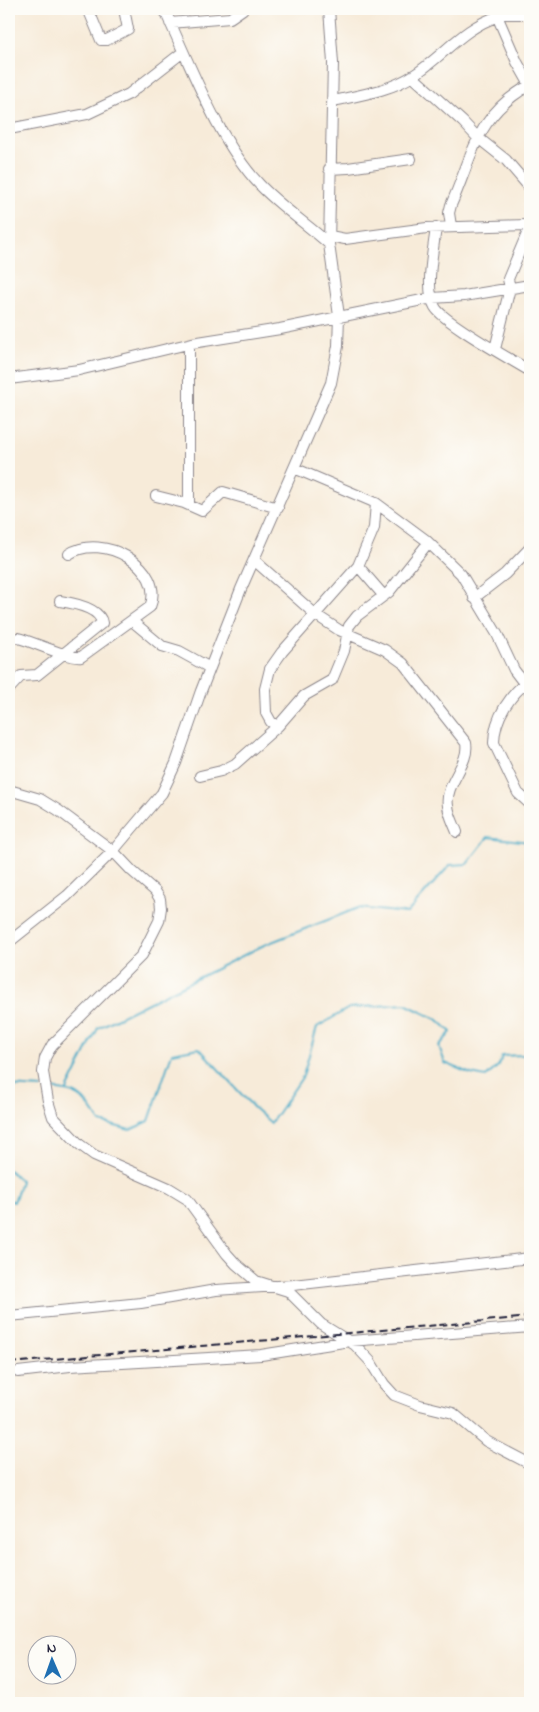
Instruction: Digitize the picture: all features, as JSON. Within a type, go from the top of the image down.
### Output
[{"type":"street","points":[[90,9],[89,11],[101,40],[107,40],[128,29],[124,9]]},
{"type":"street","points":[[164,9],[183,52],[237,158],[260,185],[330,240],[436,227],[527,225],[529,229],[508,279],[510,288],[495,349]]},
{"type":"street","points":[[170,23],[230,18],[243,9]]},
{"type":"street","points":[[9,942],[67,896],[113,851],[145,816],[170,779],[210,668],[254,560],[326,396],[333,374],[339,316],[330,240],[329,169],[333,63],[329,9]]},
{"type":"street","points":[[333,101],[375,92],[412,76],[435,60],[453,41],[490,19],[499,16],[530,14]]},
{"type":"street","points":[[451,226],[449,213],[451,205],[472,157],[477,137],[503,103],[530,85],[514,56],[499,16]]},
{"type":"street","points":[[9,129],[69,118],[95,110],[129,94],[183,52]]},
{"type":"street","points":[[412,76],[477,137],[506,160],[530,188]]},
{"type":"street","points":[[329,169],[411,159]]},
{"type":"street","points":[[436,227],[432,260],[432,298],[434,307],[444,318],[530,371]]},
{"type":"street","points":[[9,379],[79,370],[188,344],[280,330],[339,316],[377,311],[432,298],[464,296],[530,285]]},
{"type":"street","points":[[188,344],[189,505]]},
{"type":"street","points":[[294,468],[376,503],[428,543],[461,574],[528,685],[510,697],[503,710],[494,743],[518,793],[530,804]]},
{"type":"street","points":[[156,496],[205,510],[219,493],[223,492],[278,508]]},
{"type":"street","points":[[278,726],[269,720],[266,713],[265,689],[270,669],[282,652],[358,566],[374,528],[376,503]]},
{"type":"street","points":[[200,776],[222,771],[234,764],[278,726],[304,696],[332,680],[344,651],[350,626],[358,616],[384,596],[428,543]]},
{"type":"street","points":[[18,638],[72,657],[81,657],[148,610],[152,604],[150,586],[142,569],[132,560],[115,550],[83,547],[69,554]]},
{"type":"street","points":[[474,598],[505,574],[530,548]]},
{"type":"street","points":[[254,560],[316,615],[347,633],[380,648],[404,664],[466,743],[466,752],[449,794],[447,805],[457,832]]},
{"type":"street","points":[[358,566],[384,596]]},
{"type":"street","points":[[9,688],[18,677],[37,675],[96,630],[102,621],[93,612],[83,607],[60,601]]},
{"type":"street","points":[[132,621],[162,646],[179,651],[210,668]]},
{"type":"street","points":[[9,790],[47,802],[113,851],[155,891],[161,908],[159,921],[142,955],[52,1045],[45,1058],[45,1084],[53,1117],[79,1144],[94,1155],[169,1188],[187,1199],[226,1254],[256,1281],[293,1295],[321,1324],[350,1341],[370,1361],[384,1384],[394,1394],[420,1405],[453,1413],[486,1441],[530,1464]]},
{"type":"street","points":[[9,1316],[141,1303],[216,1290],[272,1286],[530,1258]]},
{"type":"street","points":[[18,1372],[70,1366],[261,1356],[350,1341],[530,1327]]},
{"type":"waterway","points":[[67,1090],[98,1028],[264,945],[358,908],[407,913],[450,865],[467,864],[488,837],[530,842]]},
{"type":"waterway","points":[[49,1089],[68,1091],[75,1094],[85,1101],[100,1122],[130,1130],[149,1121],[172,1053],[199,1048],[254,1108],[271,1123],[303,1076],[317,1027],[349,1008],[405,1004],[438,1020],[451,1032],[439,1046],[445,1063],[471,1074],[486,1077],[499,1065],[502,1056],[530,1053]]},
{"type":"waterway","points":[[9,1086],[42,1088]]},
{"type":"waterway","points":[[9,1170],[21,1181],[14,1202],[9,1200]]},
{"type":"railway","points":[[9,1363],[530,1317]]}]
